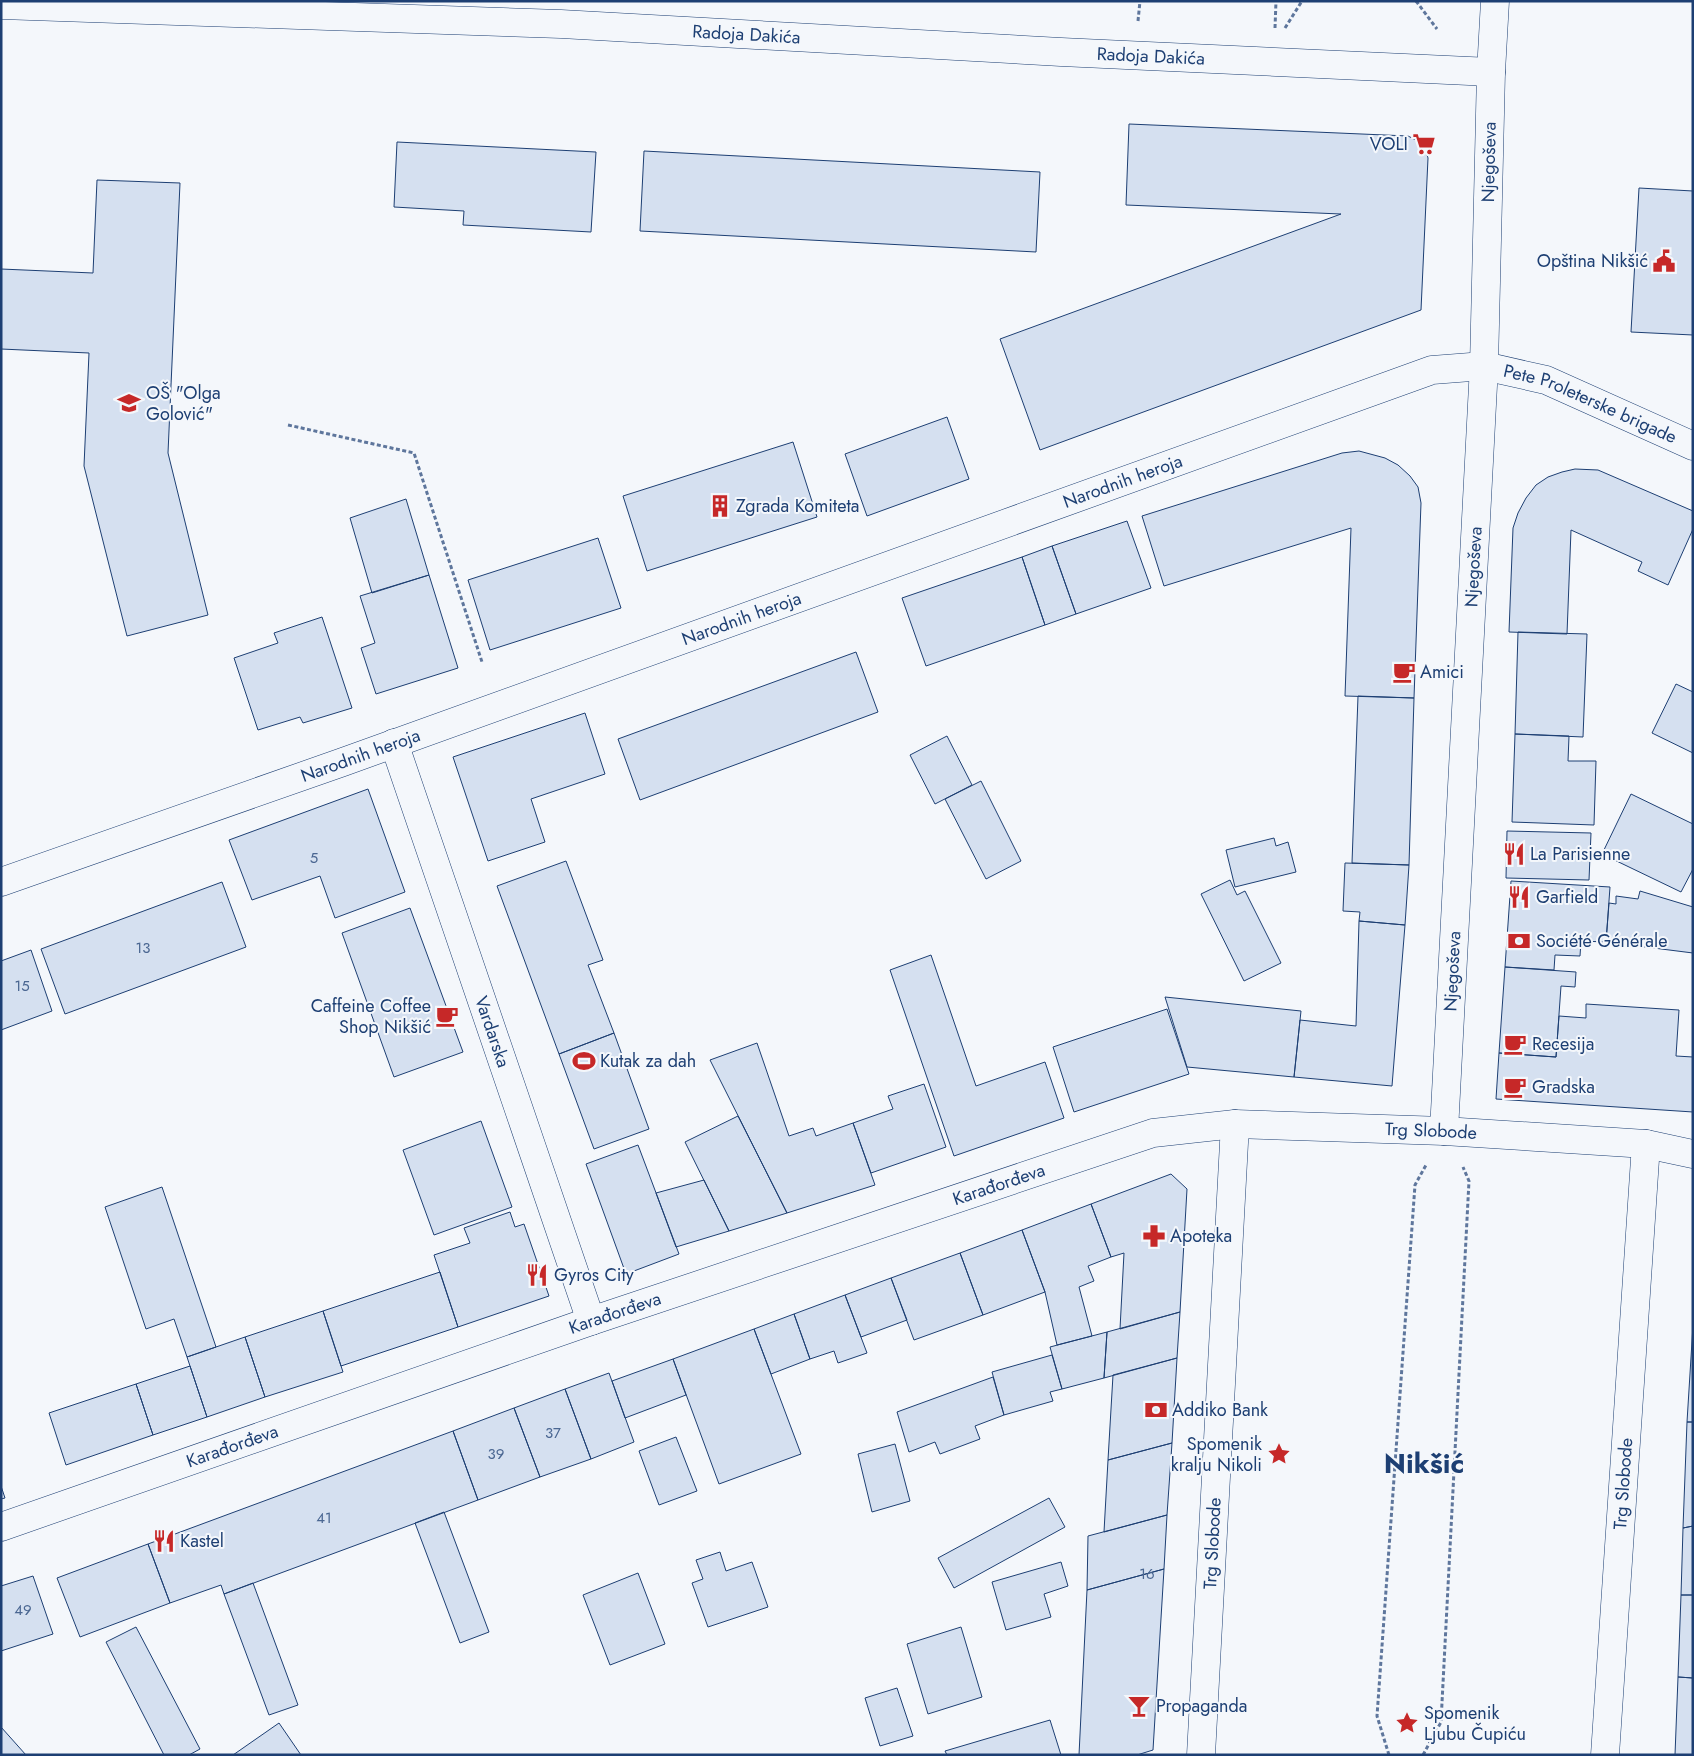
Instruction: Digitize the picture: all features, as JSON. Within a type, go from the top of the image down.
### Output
[{"type":"street","name":"Njegoševa","points":[[1444,1131],[1484,366],[1491,72],[1495,1]]},
{"type":"street","name":"Radoja Dakića","points":[[1,5],[283,7],[1052,52],[1491,72]]},
{"type":"street","name":"Pete Proleterske brigade","points":[[1484,366],[1546,380],[1693,446]]},
{"type":"street","name":"Narodnih heroja","points":[[1,882],[112,844],[1432,370],[1484,366]]},
{"type":"street","name":"Vardarska","points":[[394,743],[591,1321]]},
{"type":"street","name":"Trg Slobode","points":[[1201,1755],[1234,1124],[1444,1131],[1646,1144],[1605,1755]]},
{"type":"street","name":"Karađorđeva","points":[[1,1528],[591,1321],[1153,1132],[1234,1124]]},
{"type":"street","points":[[1646,1144],[1693,1154]]},
{"type":"path","points":[[1138,22],[1140,1]]},
{"type":"path","points":[[1275,29],[1276,1]]},
{"type":"path","points":[[1284,28],[1302,1]]},
{"type":"path","points":[[1416,1],[1437,29]]},
{"type":"path","points":[[288,425],[414,453],[482,662]]},
{"type":"path","points":[[1389,1755],[1377,1716],[1415,1185],[1444,1131]]},
{"type":"path","points":[[1423,1755],[1442,1722],[1469,1181],[1444,1131]]},
{"type":"building","points":[[1129,124],[1408,136],[1424,144],[1428,158],[1421,310],[1040,450],[1000,339],[1341,214],[1126,205]]},
{"type":"building","points":[[397,142],[596,152],[591,232],[463,225],[464,211],[394,207]]},
{"type":"building","points":[[644,151],[1040,172],[1036,252],[640,231]]},
{"type":"building","name":"OŠ \"Olga Golović\"","points":[[97,180],[180,183],[168,453],[208,615],[127,636],[84,466],[89,353],[1,349],[1,269],[93,273]]},
{"type":"building","name":"Opština Nikšić","points":[[1639,188],[1693,191],[1693,335],[1631,332]]},
{"type":"building","points":[[947,417],[969,479],[867,516],[845,454]]},
{"type":"building","name":"Zgrada Komiteta","points":[[793,442],[817,517],[647,571],[623,496]]},
{"type":"building","points":[[1359,451],[1385,458],[1398,465],[1418,487],[1421,503],[1414,698],[1345,696],[1351,528],[1164,586],[1142,516],[1342,453]]},
{"type":"building","points":[[1575,469],[1598,470],[1693,511],[1693,529],[1668,585],[1638,571],[1642,562],[1571,530],[1567,634],[1509,632],[1513,528],[1518,513],[1536,485],[1548,477]]},
{"type":"building","points":[[406,499],[429,575],[372,593],[350,518]]},
{"type":"building","points":[[1127,521],[1151,588],[1076,614],[1052,546]]},
{"type":"building","points":[[598,538],[621,608],[490,650],[468,580]]},
{"type":"building","points":[[1052,546],[1076,614],[1045,625],[1022,557]]},
{"type":"building","points":[[1022,557],[1045,625],[926,666],[902,598]]},
{"type":"building","points":[[429,575],[458,668],[376,694],[361,648],[375,643],[360,596]]},
{"type":"building","points":[[322,617],[352,708],[303,723],[300,717],[258,730],[234,658],[278,643],[274,633]]},
{"type":"building","points":[[1518,632],[1587,634],[1583,737],[1515,734]]},
{"type":"building","points":[[856,652],[878,712],[640,800],[618,739]]},
{"type":"building","points":[[1676,684],[1693,692],[1693,753],[1652,733]]},
{"type":"building","points":[[1358,696],[1414,698],[1409,865],[1352,863]]},
{"type":"building","points":[[585,713],[605,774],[531,799],[545,842],[488,861],[453,757]]},
{"type":"building","points":[[1515,734],[1569,736],[1568,761],[1596,761],[1594,825],[1512,822]]},
{"type":"building","points":[[947,736],[972,785],[935,804],[910,755]]},
{"type":"building","points":[[981,781],[1021,861],[986,879],[945,799]]},
{"type":"building","points":[[368,789],[405,892],[335,918],[320,876],[252,900],[229,840]]},
{"type":"building","points":[[1631,794],[1693,824],[1693,869],[1681,892],[1602,854]]},
{"type":"building","points":[[1507,831],[1591,833],[1589,880],[1506,878]]},
{"type":"building","points":[[1274,838],[1276,846],[1288,842],[1296,872],[1235,887],[1226,850]]},
{"type":"building","points":[[566,861],[603,960],[588,965],[614,1033],[559,1054],[497,886]]},
{"type":"building","points":[[1345,863],[1409,865],[1405,925],[1359,921],[1360,912],[1343,911]]},
{"type":"building","points":[[1230,880],[1237,895],[1245,891],[1281,963],[1244,981],[1201,894]]},
{"type":"building","points":[[1511,881],[1610,887],[1606,942],[1581,941],[1580,956],[1555,955],[1554,970],[1505,967]]},
{"type":"building","points":[[222,882],[246,947],[65,1014],[41,949]]},
{"type":"building","points":[[1640,891],[1693,907],[1693,953],[1606,942],[1609,903],[1616,904],[1616,896],[1638,899]]},
{"type":"building","points":[[410,908],[463,1052],[394,1077],[342,933]]},
{"type":"building","points":[[1359,921],[1405,925],[1392,1086],[1294,1077],[1300,1020],[1356,1026]]},
{"type":"building","points":[[31,950],[52,1011],[1,1030],[1,961]]},
{"type":"building","points":[[931,955],[976,1086],[1045,1062],[1064,1118],[954,1156],[890,970]]},
{"type":"building","points":[[1505,967],[1576,972],[1575,987],[1561,986],[1556,1057],[1499,1053]]},
{"type":"building","points":[[1165,997],[1301,1011],[1294,1077],[1187,1067]]},
{"type":"building","points":[[1586,1004],[1679,1010],[1676,1056],[1693,1057],[1693,1112],[1496,1099],[1499,1053],[1556,1057],[1559,1016],[1586,1018]]},
{"type":"building","points":[[1167,1009],[1189,1074],[1074,1112],[1053,1047]]},
{"type":"building","points":[[614,1033],[649,1129],[594,1149],[559,1054]]},
{"type":"building","points":[[757,1043],[789,1136],[813,1128],[816,1136],[853,1123],[875,1185],[787,1213],[710,1060]]},
{"type":"building","points":[[924,1084],[946,1147],[871,1173],[853,1123],[893,1109],[888,1096]]},
{"type":"building","points":[[738,1116],[787,1213],[729,1231],[685,1142]]},
{"type":"building","points":[[481,1121],[512,1207],[434,1235],[403,1150]]},
{"type":"building","points":[[638,1145],[679,1254],[626,1274],[586,1164]]},
{"type":"building","points":[[1171,1174],[1187,1189],[1180,1312],[1120,1329],[1124,1253],[1111,1257],[1091,1204]]},
{"type":"building","points":[[704,1180],[729,1231],[676,1247],[656,1193]]},
{"type":"building","points":[[162,1187],[216,1347],[187,1357],[174,1319],[146,1329],[105,1207]]},
{"type":"building","points":[[1091,1204],[1111,1257],[1088,1266],[1094,1281],[1079,1287],[1092,1336],[1057,1345],[1045,1292],[1022,1230]]},
{"type":"building","points":[[510,1212],[515,1227],[524,1224],[549,1296],[458,1327],[434,1255],[470,1243],[464,1228]]},
{"type":"building","points":[[1022,1230],[1045,1292],[983,1315],[960,1253]]},
{"type":"building","points":[[960,1253],[983,1315],[914,1340],[891,1278]]},
{"type":"building","points":[[440,1272],[458,1327],[341,1366],[323,1311]]},
{"type":"building","points":[[891,1278],[907,1320],[861,1337],[845,1295]]},
{"type":"building","points":[[845,1295],[867,1353],[838,1363],[834,1351],[810,1359],[794,1314]]},
{"type":"building","points":[[323,1311],[343,1372],[265,1397],[245,1337]]},
{"type":"building","points":[[1180,1312],[1177,1358],[1104,1378],[1107,1332]]},
{"type":"building","points":[[794,1314],[810,1359],[771,1374],[754,1329]]},
{"type":"building","points":[[1693,1325],[1693,1422],[1687,1422]]},
{"type":"building","points":[[754,1329],[801,1454],[719,1484],[673,1359]]},
{"type":"building","points":[[1107,1332],[1104,1378],[1062,1389],[1050,1347]]},
{"type":"building","points":[[245,1337],[265,1397],[207,1417],[187,1357]]},
{"type":"building","points":[[1052,1355],[1062,1389],[1050,1392],[1053,1401],[1004,1415],[992,1372]]},
{"type":"building","points":[[1177,1358],[1172,1443],[1108,1460],[1113,1375]]},
{"type":"building","points":[[673,1359],[686,1395],[625,1418],[612,1381]]},
{"type":"building","points":[[190,1366],[207,1417],[153,1435],[136,1384]]},
{"type":"building","points":[[609,1373],[634,1442],[591,1459],[565,1389]]},
{"type":"building","points":[[993,1377],[1004,1415],[975,1426],[980,1439],[940,1454],[935,1442],[909,1452],[897,1412]]},
{"type":"building","points":[[136,1384],[153,1435],[66,1465],[49,1413]]},
{"type":"building","points":[[565,1389],[591,1459],[540,1477],[514,1408]]},
{"type":"building","points":[[514,1408],[540,1477],[478,1500],[453,1431]]},
{"type":"building","points":[[1687,1422],[1693,1422],[1693,1526],[1683,1528]]},
{"type":"building","points":[[453,1431],[478,1500],[224,1594],[221,1585],[170,1603],[148,1544]]},
{"type":"building","points":[[676,1437],[697,1491],[659,1505],[639,1451]]},
{"type":"building","points":[[1172,1443],[1167,1515],[1104,1532],[1108,1460]]},
{"type":"building","points":[[895,1444],[910,1501],[872,1512],[858,1454]]},
{"type":"building","points":[[1,1486],[5,1498],[1,1499]]},
{"type":"building","points":[[1049,1498],[1065,1527],[954,1588],[938,1558]]},
{"type":"building","points":[[444,1512],[489,1632],[460,1643],[415,1523]]},
{"type":"building","points":[[1167,1515],[1164,1569],[1087,1590],[1088,1536]]},
{"type":"building","points":[[1693,1526],[1693,1595],[1681,1595],[1683,1528]]},
{"type":"building","points":[[148,1544],[170,1603],[80,1637],[57,1578]]},
{"type":"building","points":[[720,1552],[726,1571],[752,1562],[768,1607],[708,1627],[692,1583],[703,1579],[696,1560]]},
{"type":"building","points":[[1061,1562],[1068,1586],[1044,1594],[1051,1617],[1006,1630],[992,1582]]},
{"type":"building","points":[[1164,1569],[1153,1750],[1137,1755],[1079,1755],[1087,1590]]},
{"type":"building","points":[[638,1573],[665,1644],[610,1665],[583,1595]]},
{"type":"building","points":[[33,1576],[53,1634],[1,1651],[1,1586]]},
{"type":"building","points":[[253,1583],[298,1705],[269,1715],[224,1594]]},
{"type":"building","points":[[1681,1595],[1693,1595],[1693,1678],[1678,1677]]},
{"type":"building","points":[[136,1627],[200,1749],[189,1755],[164,1755],[106,1642]]},
{"type":"building","points":[[961,1627],[982,1697],[928,1714],[907,1644]]},
{"type":"building","points":[[1678,1677],[1693,1678],[1693,1755],[1675,1755]]},
{"type":"building","points":[[897,1688],[913,1736],[880,1746],[865,1698]]},
{"type":"building","points":[[1050,1720],[1061,1755],[947,1755],[945,1751]]},
{"type":"building","points":[[279,1723],[301,1755],[233,1755]]},
{"type":"building","points":[[1,1727],[26,1755],[1,1755]]},
{"type":"place","name":"VOLI","points":[[1424,144]]},
{"type":"place","name":"Opština Nikšić","points":[[1664,261]]},
{"type":"place","name":"OŠ \"Olga Golović\"","points":[[129,403]]},
{"type":"place","name":"Zgrada Komiteta","points":[[720,506]]},
{"type":"place","name":"Amici","points":[[1404,672]]},
{"type":"place","name":"La Parisienne","points":[[1514,854]]},
{"type":"place","name":"Garfield","points":[[1519,897]]},
{"type":"place","name":"Société Générale","points":[[1519,941]]},
{"type":"place","name":"Caffeine Coffee Shop Nikšić","points":[[447,1016]]},
{"type":"place","name":"Recesija","points":[[1515,1044]]},
{"type":"place","name":"Kutak za dah","points":[[584,1061]]},
{"type":"place","name":"Gradska","points":[[1515,1087]]},
{"type":"place","name":"Apoteka","points":[[1154,1236]]},
{"type":"place","name":"Gyros City","points":[[537,1275]]},
{"type":"place","name":"Addiko Bank","points":[[1156,1410]]},
{"type":"place","name":"Spomenik kralju Nikoli","points":[[1279,1454]]},
{"type":"place","name":"Kastel","points":[[164,1541]]},
{"type":"place","name":"Propaganda","points":[[1139,1706]]},
{"type":"place","name":"Spomenik Ljubu Čupiću","points":[[1407,1723]]},
{"type":"district","name":"Nikšić","points":[[1424,1463]]}]
